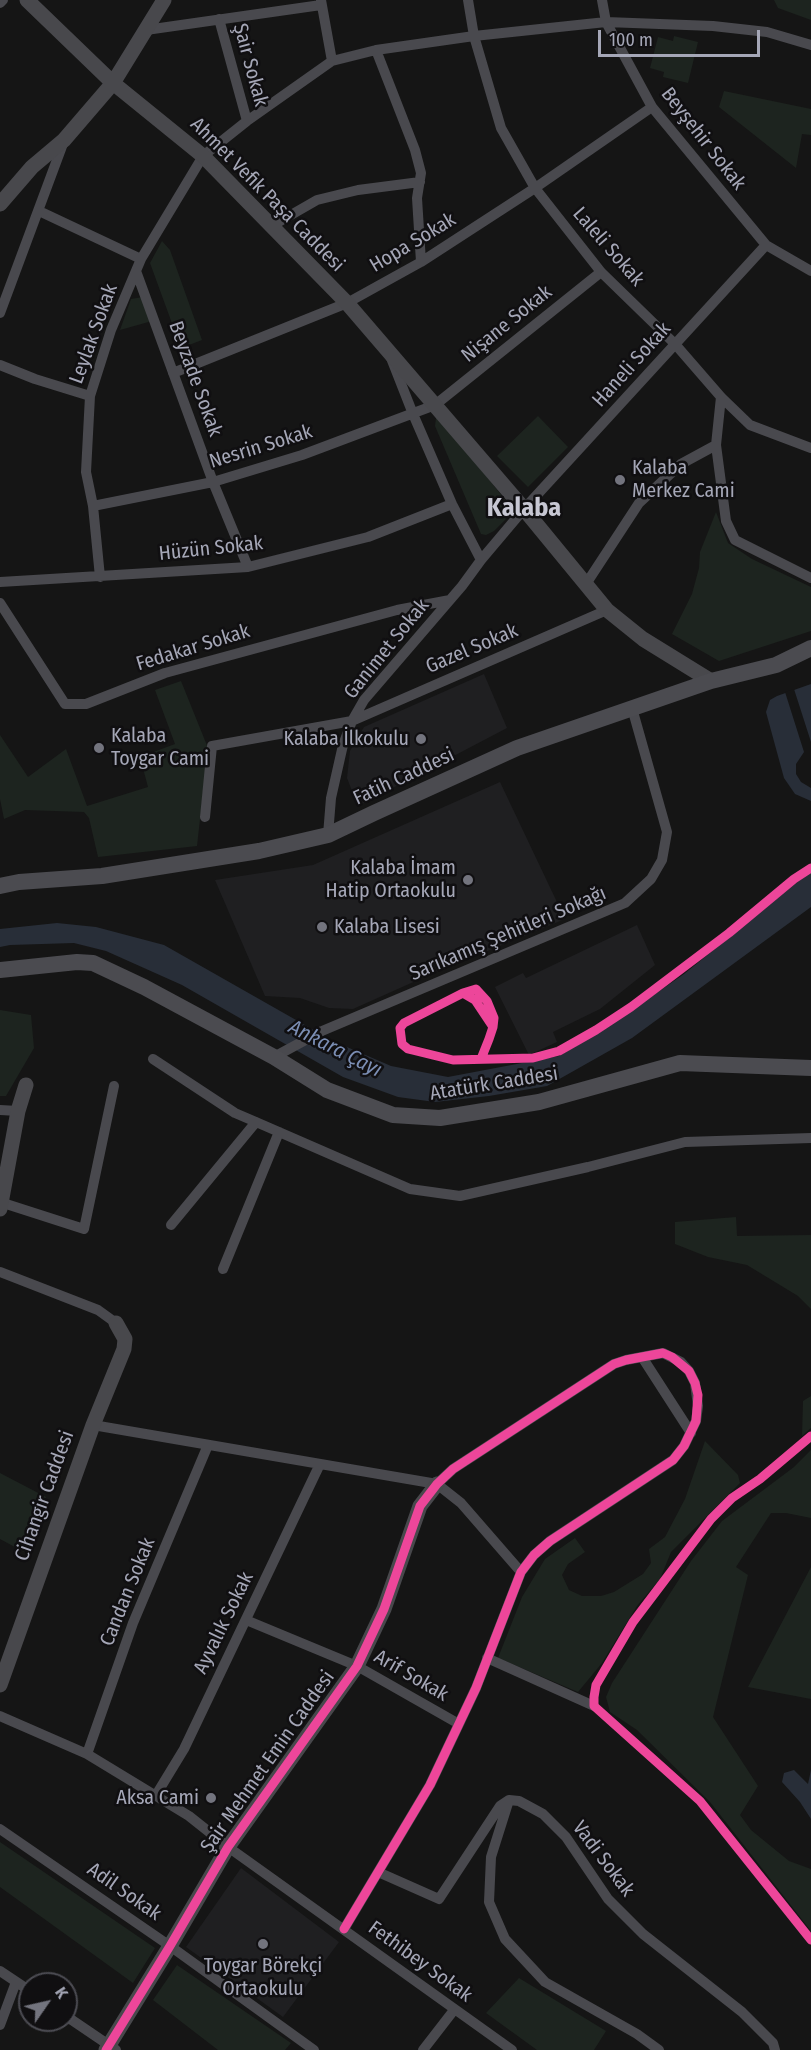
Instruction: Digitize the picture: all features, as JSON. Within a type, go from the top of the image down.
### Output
[{"type":"main road","name":"Fatih Caddesi","points":[[0,886],[19,882],[102,876],[260,851],[328,836],[517,748],[711,681],[776,665],[811,648]]},
{"type":"main road","points":[[776,665],[811,662]]},
{"type":"main road","name":"Atatürk Caddesi","points":[[0,970],[77,962],[93,963],[281,1054],[327,1090],[393,1115],[440,1118],[539,1102],[680,1062],[811,1068]]},
{"type":"street","name":"Ahmet Vefik Paşa Caddesi","points":[[27,0],[113,83],[203,156],[346,303],[524,509],[607,610],[643,639],[711,681]]},
{"type":"street","points":[[0,204],[32,167],[64,140],[113,83],[164,0]]},
{"type":"street","name":"Laleli Sokak","points":[[468,0],[474,36],[501,128],[535,188],[601,272],[675,344],[721,397],[750,425],[811,448]]},
{"type":"street","name":"Beyşehir Sokak","points":[[602,0],[606,22],[652,108],[766,245],[811,271]]},
{"type":"street","points":[[146,30],[321,2],[333,62]]},
{"type":"street","name":"Şair Sokak","points":[[219,19],[247,121]]},
{"type":"street","points":[[203,156],[247,121],[333,62],[376,50],[474,36],[606,22],[713,26],[767,32],[811,45]]},
{"type":"street","points":[[376,50],[415,150],[421,173],[417,198],[421,262]]},
{"type":"street","name":"Hopa Sokak","points":[[173,373],[346,303],[421,262],[652,108]]},
{"type":"street","points":[[0,313],[64,140]]},
{"type":"street","name":"Leylak Sokak","points":[[100,577],[93,506],[86,472],[90,396],[111,330],[141,259],[203,156]]},
{"type":"street","points":[[270,227],[317,200],[358,190],[420,182]]},
{"type":"street","points":[[39,211],[141,259]]},
{"type":"street","name":"Haneli Sokak","points":[[524,509],[766,245]]},
{"type":"street","name":"Beyzade Sokak","points":[[136,271],[213,482],[248,567]]},
{"type":"street","name":"Nişane Sokak","points":[[435,405],[601,272]]},
{"type":"street","name":"Ahmet Vefik Paşa Caddesi","points":[[389,355],[452,504],[481,560]]},
{"type":"street","points":[[0,365],[35,379],[90,396]]},
{"type":"street","points":[[721,397],[716,445],[726,521],[735,540],[811,578]]},
{"type":"street","name":"Nesrin Sokak","points":[[93,506],[213,482],[302,455],[435,405]]},
{"type":"street","points":[[586,584],[639,503],[681,464],[716,445]]},
{"type":"street","name":"Hüzün Sokak","points":[[0,582],[248,567],[368,537],[452,504]]},
{"type":"street","name":"Ganimet Sokak","points":[[328,836],[331,798],[343,745],[352,721],[364,700],[524,509]]},
{"type":"street","name":"Fedakar Sokak","points":[[0,603],[65,704],[86,704],[165,673],[397,610],[450,600]]},
{"type":"street","name":"Gazel Sokak","points":[[205,817],[212,746],[352,721],[607,610]]},
{"type":"street","name":"Sarıkamış Şehitleri Sokağı","points":[[281,1054],[322,1031],[625,903],[651,879],[662,860],[667,832],[632,708]]},
{"type":"street","points":[[153,1059],[235,1113],[410,1189],[460,1196],[685,1142],[811,1138]]},
{"type":"street","points":[[26,1084],[18,1111],[1,1205],[84,1229],[114,1086]]},
{"type":"street","points":[[0,1110],[18,1111]]},
{"type":"street","points":[[171,1225],[256,1122]]},
{"type":"street","points":[[223,1269],[279,1132]]},
{"type":"street","points":[[0,1272],[98,1311],[116,1323]]},
{"type":"street","name":"Cihangir Caddesi","points":[[0,1684],[93,1425],[124,1350],[125,1339],[116,1323]]},
{"type":"street","points":[[344,1929],[430,1785],[459,1724],[521,1572],[534,1555],[550,1541],[673,1460],[691,1433],[697,1414],[698,1395],[695,1383],[681,1362],[663,1353],[614,1364],[453,1469],[437,1484]]},
{"type":"street","points":[[642,1356],[691,1433]]},
{"type":"street","points":[[93,1425],[437,1484],[461,1503],[521,1572]]},
{"type":"street","name":"Candan Sokak","points":[[87,1755],[133,1623],[208,1445]]},
{"type":"street","name":"Ayvalık Sokak","points":[[156,1795],[184,1749],[320,1464]]},
{"type":"street","name":"Şair Mehmet Emin Caddesi","points":[[110,2048],[228,1847],[357,1666],[384,1609],[420,1506],[437,1484]]},
{"type":"street","name":"Arif Sokak","points":[[246,1620],[357,1666],[459,1724]]},
{"type":"street","points":[[487,1658],[594,1706]]},
{"type":"street","name":"Fethibey Sokak","points":[[0,1716],[87,1755],[189,1816],[228,1847],[512,2050]]},
{"type":"street","points":[[378,1872],[439,1899],[500,1806],[509,1800]]},
{"type":"street","points":[[509,1800],[491,1857],[489,1891],[489,1902],[505,1939],[544,1982],[638,2034],[660,2050]]},
{"type":"street","name":"Vadi Sokak","points":[[509,1800],[519,1801],[543,1814],[566,1837],[608,1899],[643,1934],[742,2012],[773,2043],[775,2050]]},
{"type":"street","name":"Adil Sokak","points":[[0,1829],[170,1946],[314,2050]]},
{"type":"street","points":[[0,1971],[16,1982],[0,2025]]},
{"type":"street","points":[[423,2050],[454,2010]]},
{"type":"street","points":[[78,2025],[110,2048]]},
{"type":"shaded area","points":[[774,0],[811,0],[811,20],[778,8]]},
{"type":"shaded area","points":[[674,36],[698,42],[688,83],[663,77],[664,72],[650,68],[658,37],[673,41]]},
{"type":"shaded area","points":[[724,91],[811,109],[811,135],[802,134],[796,168],[719,107]]},
{"type":"shaded area","points":[[162,241],[170,250],[202,340],[181,348],[150,263]]},
{"type":"shaded area","points":[[143,297],[152,321],[120,330],[131,299]]},
{"type":"shaded area","points":[[538,416],[568,447],[528,487],[497,456]]},
{"type":"shaded area","points":[[436,418],[440,418],[510,506],[510,515],[494,531],[486,535],[481,534],[435,426]]},
{"type":"shaded area","points":[[716,512],[728,543],[752,559],[811,587],[811,631],[719,661],[672,634],[692,594],[699,568],[700,552]]},
{"type":"shaded area","name":"Kalaba İlkokulu","points":[[484,674],[507,728],[362,804],[354,796],[347,778],[350,751],[364,727]]},
{"type":"shaded area","points":[[181,681],[208,748],[197,846],[98,857],[89,818],[84,812],[25,810],[4,819],[0,799],[0,735],[28,777],[66,749],[87,806],[148,787],[140,757],[175,744],[155,690]]},
{"type":"shaded area","points":[[500,782],[565,919],[353,1009],[329,1008],[300,998],[265,996],[215,880],[313,865]]},
{"type":"shaded area","points":[[637,925],[655,965],[600,1009],[553,1032],[557,1042],[529,1055],[495,987],[523,973],[526,978]]},
{"type":"shaded area","points":[[0,1010],[31,1015],[34,1048],[6,1096],[0,1096]]},
{"type":"shaded area","points":[[736,1217],[737,1236],[811,1235],[811,1309],[798,1296],[747,1265],[708,1257],[675,1244],[675,1222]]},
{"type":"shaded area","points":[[811,1396],[811,1428],[802,1436],[803,1401]]},
{"type":"shaded area","points":[[705,1441],[738,1475],[740,1483],[671,1552],[660,1579],[637,1606],[602,1663],[578,1692],[498,1658],[522,1597],[545,1559],[575,1538],[585,1552],[568,1564],[562,1575],[569,1590],[582,1596],[601,1596],[614,1592],[643,1574],[651,1563],[649,1549],[665,1537],[685,1499]]},
{"type":"shaded area","points":[[811,1450],[811,1518],[786,1513],[771,1513],[736,1567],[748,1575],[713,1717],[758,1786],[740,1815],[751,1830],[789,1861],[811,1869],[811,1931],[710,1802],[637,1730],[610,1712],[606,1697],[612,1683],[691,1561],[722,1521],[794,1467]]},
{"type":"shaded area","points":[[0,1473],[46,1497],[24,1552],[0,1539]]},
{"type":"shaded area","points":[[811,1567],[811,1699],[748,1687]]},
{"type":"shaded area","points":[[0,1842],[155,1948],[133,1983],[0,1887]]},
{"type":"shaded area","name":"Toygar Börekçi Ortaokulu","points":[[241,1868],[339,1942],[283,2017],[186,1947]]},
{"type":"shaded area","points":[[177,1965],[291,2043],[285,2050],[218,2050],[153,2000]]},
{"type":"shaded area","points":[[519,1978],[606,2031],[594,2050],[537,2050],[486,2013]]},
{"type":"water","points":[[811,684],[811,801],[795,794],[784,778],[766,712],[770,700]]},
{"type":"water","name":"Ankara Çayı","points":[[811,871],[811,907],[632,1038],[547,1086],[435,1102],[398,1097],[343,1077],[182,985],[106,951],[74,943],[0,947],[0,929],[57,923],[96,927],[164,945],[333,1041],[391,1066],[448,1077],[559,1056],[603,1030],[684,974]]},
{"type":"water","points":[[794,1770],[808,1784],[811,1770],[811,1819],[800,1802],[782,1782],[784,1773]]},
{"type":"pier","points":[[794,689],[811,742],[811,788],[801,782],[796,774],[796,764],[804,752],[785,692]]},
{"type":"cycle path","points":[[463,993],[404,1023],[400,1028],[402,1044],[408,1049],[453,1060],[533,1058],[559,1051],[631,1007],[811,868]]},
{"type":"cycle path","points":[[481,1059],[493,1027],[494,1018],[487,1001],[476,989],[463,993],[475,1000],[493,1027]]},
{"type":"cycle path","points":[[106,2050],[228,1847],[357,1666],[384,1609],[420,1506],[437,1484],[453,1469],[614,1364],[663,1353],[672,1357],[689,1371],[698,1395],[696,1421],[684,1446],[673,1460],[550,1541],[534,1555],[521,1572],[476,1688],[430,1785],[344,1929]]},
{"type":"cycle path","points":[[811,1436],[760,1479],[732,1498],[711,1519],[633,1622],[596,1685],[594,1697],[594,1706],[700,1801],[811,1940]]},
{"type":"place","name":"Kalaba Merkez Cami","points":[[620,480]]},
{"type":"place","name":"Kalaba İlkokulu","points":[[421,739]]},
{"type":"place","name":"Kalaba Toygar Cami","points":[[99,748]]},
{"type":"place","name":"Kalaba İmam Hatip Ortaokulu","points":[[468,880]]},
{"type":"place","name":"Kalaba Lisesi","points":[[322,927]]},
{"type":"place","name":"Aksa Cami","points":[[211,1798]]},
{"type":"place","name":"Toygar Börekçi Ortaokulu","points":[[263,1944]]},
{"type":"district","name":"Kalaba","points":[[524,509]]}]
